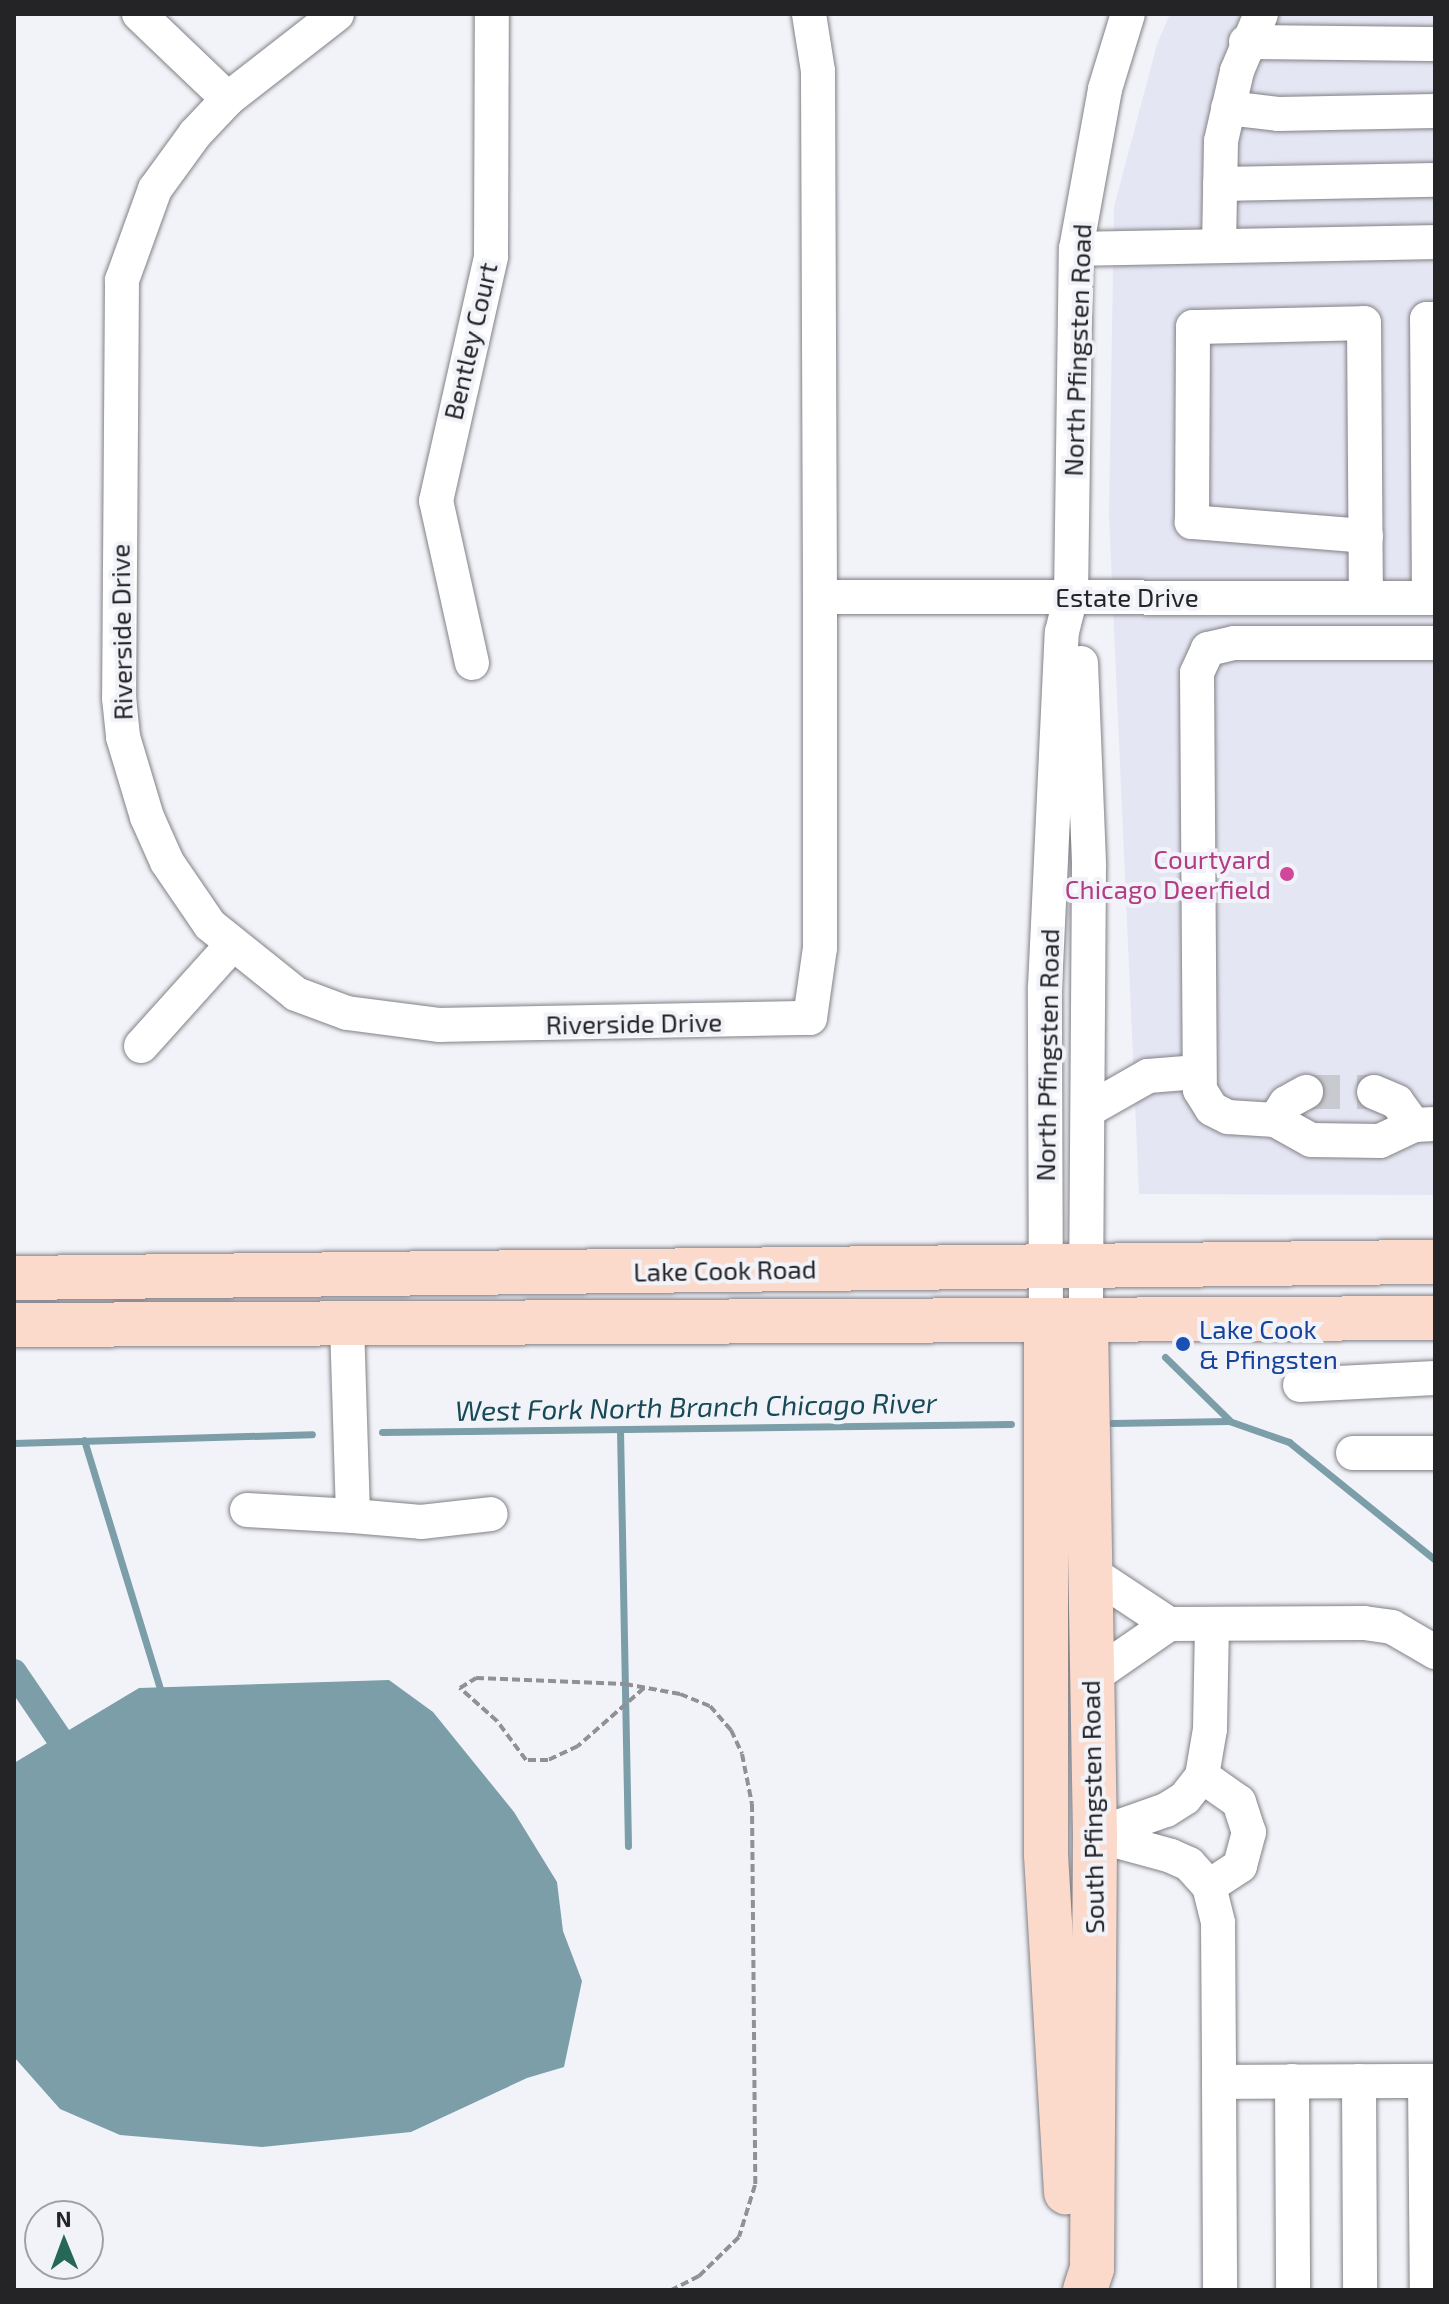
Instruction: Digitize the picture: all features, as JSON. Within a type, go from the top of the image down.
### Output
[{"type":"main road","name":"Lake Cook Road","points":[[14,1278],[1435,1262]]},
{"type":"main road","name":"Lake Cook Road","points":[[14,1325],[1066,1323],[1435,1318]]},
{"type":"main road","name":"South Pfingsten Road","points":[[1066,1323],[1067,1477],[1046,1855],[1070,2266],[1076,2290]]},
{"type":"main road","name":"South Pfingsten Road","points":[[1067,1477],[1089,1571],[1095,1835],[1092,2268],[1085,2290]]},
{"type":"street","points":[[139,14],[228,99]]},
{"type":"street","name":"Riverside Drive","points":[[337,14],[228,99],[195,134],[155,189],[122,280],[119,698],[134,779],[167,862],[190,900],[231,946],[296,994],[347,1013],[413,1024],[810,1018],[820,948],[820,597]]},
{"type":"street","name":"Bentley Court","points":[[472,663],[436,501],[491,256],[492,14]]},
{"type":"street","points":[[809,14],[818,71],[820,597]]},
{"type":"street","name":"North Pfingsten Road","points":[[1066,1323],[1066,1267],[1045,987],[1062,632],[1071,596],[1076,249],[1105,89],[1128,14]]},
{"type":"street","points":[[1219,246],[1220,184],[1228,108],[1254,28],[1435,44]]},
{"type":"street","points":[[1228,108],[1278,114],[1435,111]]},
{"type":"street","points":[[1220,184],[1435,180]]},
{"type":"street","points":[[1076,249],[1435,242]]},
{"type":"street","points":[[1432,598],[1427,319],[1435,319]]},
{"type":"street","points":[[1366,536],[1192,522],[1193,327],[1364,323],[1366,536],[1366,598]]},
{"type":"street","name":"North Pfingsten Road","points":[[1066,1267],[1090,1109],[1089,866],[1080,632],[1071,596]]},
{"type":"street","name":"Estate Drive","points":[[820,597],[1432,598]]},
{"type":"street","points":[[1374,1092],[1397,1102],[1424,1124],[1380,1141],[1311,1140],[1275,1120],[1228,1117],[1212,1109],[1200,1090],[1197,673],[1208,649],[1234,643],[1435,643]]},
{"type":"street","points":[[141,1046],[231,946]]},
{"type":"street","points":[[1090,1109],[1148,1076],[1198,1072]]},
{"type":"street","points":[[1275,1120],[1286,1103],[1306,1092]]},
{"type":"street","points":[[347,1324],[353,1516]]},
{"type":"street","points":[[1300,1385],[1435,1378]]},
{"type":"street","points":[[1353,1453],[1435,1453]]},
{"type":"street","points":[[247,1510],[421,1522],[491,1514]]},
{"type":"street","points":[[1089,1571],[1169,1624],[1364,1623],[1392,1627],[1435,1652]]},
{"type":"street","points":[[1091,1678],[1169,1624]]},
{"type":"street","points":[[1095,1835],[1166,1810],[1185,1798],[1202,1776],[1210,1729],[1212,1626]]},
{"type":"street","points":[[1202,1776],[1239,1802],[1249,1832],[1240,1866],[1209,1886]]},
{"type":"street","points":[[1095,1835],[1189,1864],[1209,1886],[1218,1923],[1220,2290]]},
{"type":"street","points":[[1292,2081],[1293,2290]]},
{"type":"street","points":[[1359,2081],[1360,2290]]},
{"type":"street","points":[[1219,2082],[1430,2081],[1427,2290]]},
{"type":"path","points":[[644,1688],[578,1746],[548,1760],[526,1760],[497,1721],[460,1688],[476,1678],[644,1688],[680,1694],[710,1706],[731,1730],[742,1754],[752,1804],[755,2185],[739,2237],[699,2276],[671,2290]]},
{"type":"shaded area","points":[[1170,14],[1435,14],[1435,1195],[1139,1194],[1109,516],[1114,207],[1157,44]]},
{"type":"water","points":[[389,1680],[433,1712],[514,1812],[557,1882],[563,1931],[582,1981],[564,2067],[527,2078],[411,2132],[262,2147],[120,2135],[60,2109],[14,2057],[14,1763],[139,1688]]},
{"type":"waterway","points":[[1165,1357],[1229,1420]]},
{"type":"waterway","name":"West Fork North Branch Chicago River","points":[[1112,1423],[1229,1421],[1289,1442],[1435,1560]]},
{"type":"waterway","name":"West Fork North Branch Chicago River","points":[[382,1432],[1011,1424]]},
{"type":"waterway","points":[[620,1430],[628,1846]]},
{"type":"waterway","name":"West Fork North Branch Chicago River","points":[[14,1443],[312,1434]]},
{"type":"waterway","points":[[84,1440],[162,1695]]},
{"type":"waterway","points":[[14,1672],[71,1756]]},
{"type":"tunnel","points":[[1306,1092],[1374,1092]]},
{"type":"place","name":"Courtyard Chicago Deerfield","points":[[1287,874]]},
{"type":"place","name":"Lake Cook & Pfingsten","points":[[1183,1344]]}]
